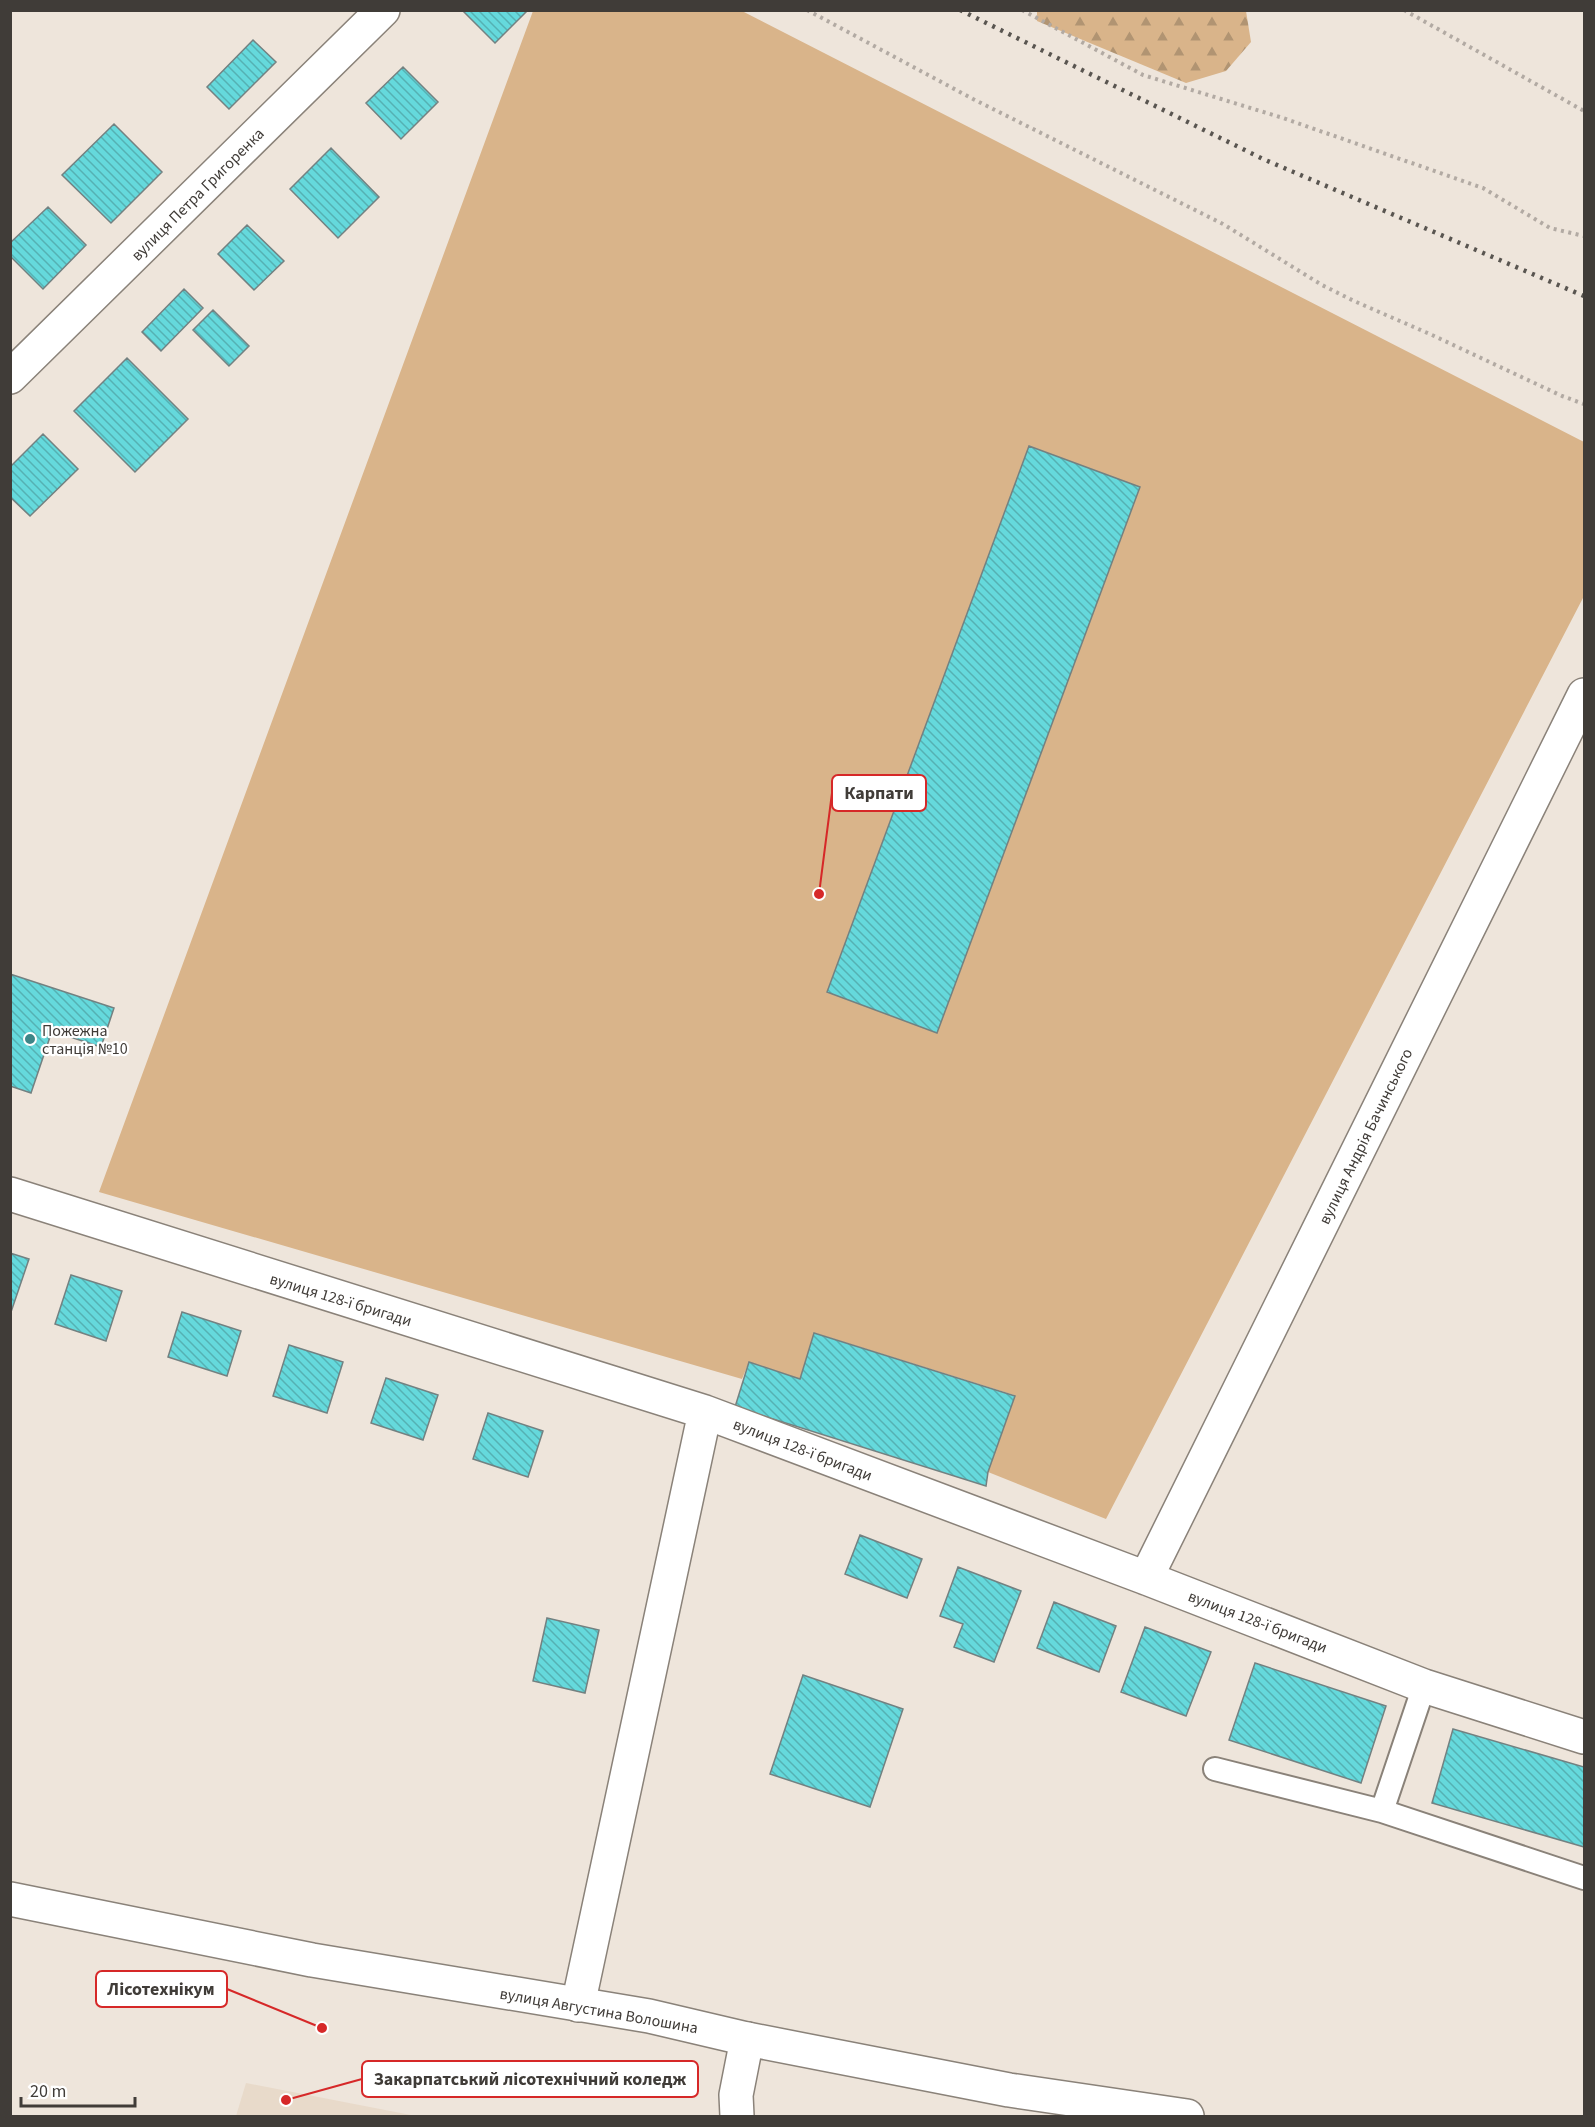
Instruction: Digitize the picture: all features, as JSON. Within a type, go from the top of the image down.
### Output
[{"type":"street","name":"вулиця Петра Григоренка","points":[[10,376],[382,10]]},
{"type":"street","name":"вулиця Андрія Бачинського","points":[[1146,1578],[1584,695]]},
{"type":"street","name":"вулиця 128-ї бригади","points":[[10,1194],[705,1412],[1146,1578],[1424,1686],[1584,1737]]},
{"type":"street","points":[[578,2005],[705,1412]]},
{"type":"street","name":"вулиця Августина Волошина","points":[[10,1899],[312,1960],[649,2016],[747,2038],[1009,2090],[1187,2116]]},
{"type":"street","points":[[736,2116],[736,2095],[747,2038]]},
{"type":"lane","points":[[1382,1811],[1424,1686]]},
{"type":"lane","points":[[1215,1769],[1382,1811],[1584,1878]]},
{"type":"path","points":[[807,10],[973,99],[1223,224],[1322,285],[1562,396],[1584,404]]},
{"type":"path","points":[[1022,10],[1143,75],[1283,118],[1483,188],[1550,228],[1584,236]]},
{"type":"path","points":[[1404,10],[1584,111]]},
{"type":"shaded area","points":[[246,2083],[416,2116],[236,2116]]},
{"type":"green space","points":[[533,11],[742,11],[1584,442],[1584,596],[1106,1519],[988,1472],[1014,1395],[815,1333],[800,1379],[749,1362],[742,1379],[99,1192]]},
{"type":"green space","points":[[1037,11],[1246,11],[1251,42],[1226,71],[1186,83],[1037,21]]},
{"type":"building","points":[[462,10],[528,10],[495,43]]},
{"type":"building","points":[[253,40],[276,62],[229,109],[207,87]]},
{"type":"building","points":[[403,67],[438,102],[401,139],[366,103]]},
{"type":"building","points":[[114,124],[162,172],[111,223],[62,175]]},
{"type":"building","points":[[331,148],[379,197],[338,238],[290,189]]},
{"type":"building","points":[[48,207],[86,245],[43,289],[10,256],[10,243]]},
{"type":"building","points":[[247,225],[284,261],[254,290],[218,254]]},
{"type":"building","points":[[184,289],[203,308],[161,351],[142,332]]},
{"type":"building","points":[[213,310],[249,346],[229,366],[193,330]]},
{"type":"building","points":[[127,358],[188,419],[135,472],[74,411]]},
{"type":"building","points":[[43,434],[78,469],[30,516],[10,497],[10,467]]},
{"type":"building","points":[[1029,446],[1140,487],[937,1033],[827,992]]},
{"type":"building","name":"Пожежна станція №10","points":[[10,974],[114,1008],[101,1047],[52,1031],[31,1093],[10,1086]]},
{"type":"building","points":[[10,1253],[29,1259],[10,1315]]},
{"type":"building","points":[[71,1275],[122,1291],[106,1341],[55,1324]]},
{"type":"building","points":[[182,1312],[241,1331],[227,1376],[168,1357]]},
{"type":"building","points":[[814,1333],[1015,1396],[988,1472],[986,1486],[735,1407],[749,1362],[800,1379]]},
{"type":"building","points":[[289,1345],[343,1362],[327,1413],[273,1396]]},
{"type":"building","points":[[386,1378],[438,1395],[423,1440],[371,1423]]},
{"type":"building","points":[[488,1413],[543,1431],[528,1477],[473,1459]]},
{"type":"building","points":[[860,1535],[922,1559],[907,1598],[845,1574]]},
{"type":"building","points":[[958,1567],[1021,1591],[994,1662],[954,1647],[963,1624],[940,1616]]},
{"type":"building","points":[[1054,1602],[1116,1626],[1099,1672],[1037,1648]]},
{"type":"building","points":[[547,1618],[599,1630],[585,1693],[533,1681]]},
{"type":"building","points":[[1145,1627],[1211,1652],[1186,1716],[1121,1692]]},
{"type":"building","points":[[1255,1663],[1386,1706],[1361,1783],[1229,1740]]},
{"type":"building","points":[[803,1675],[903,1709],[870,1807],[770,1774]]},
{"type":"building","points":[[1453,1729],[1584,1767],[1584,1847],[1432,1803]]},
{"type":"railway","points":[[960,10],[1263,159],[1584,296]]},
{"type":"place","name":"Карпати","points":[[819,894]]},
{"type":"place","name":"Пожежна станція №10","points":[[30,1039]]},
{"type":"place","name":"Лісотехнікум","points":[[322,2028]]},
{"type":"place","name":"Закарпатський лісотехнічний коледж","points":[[286,2100]]}]
